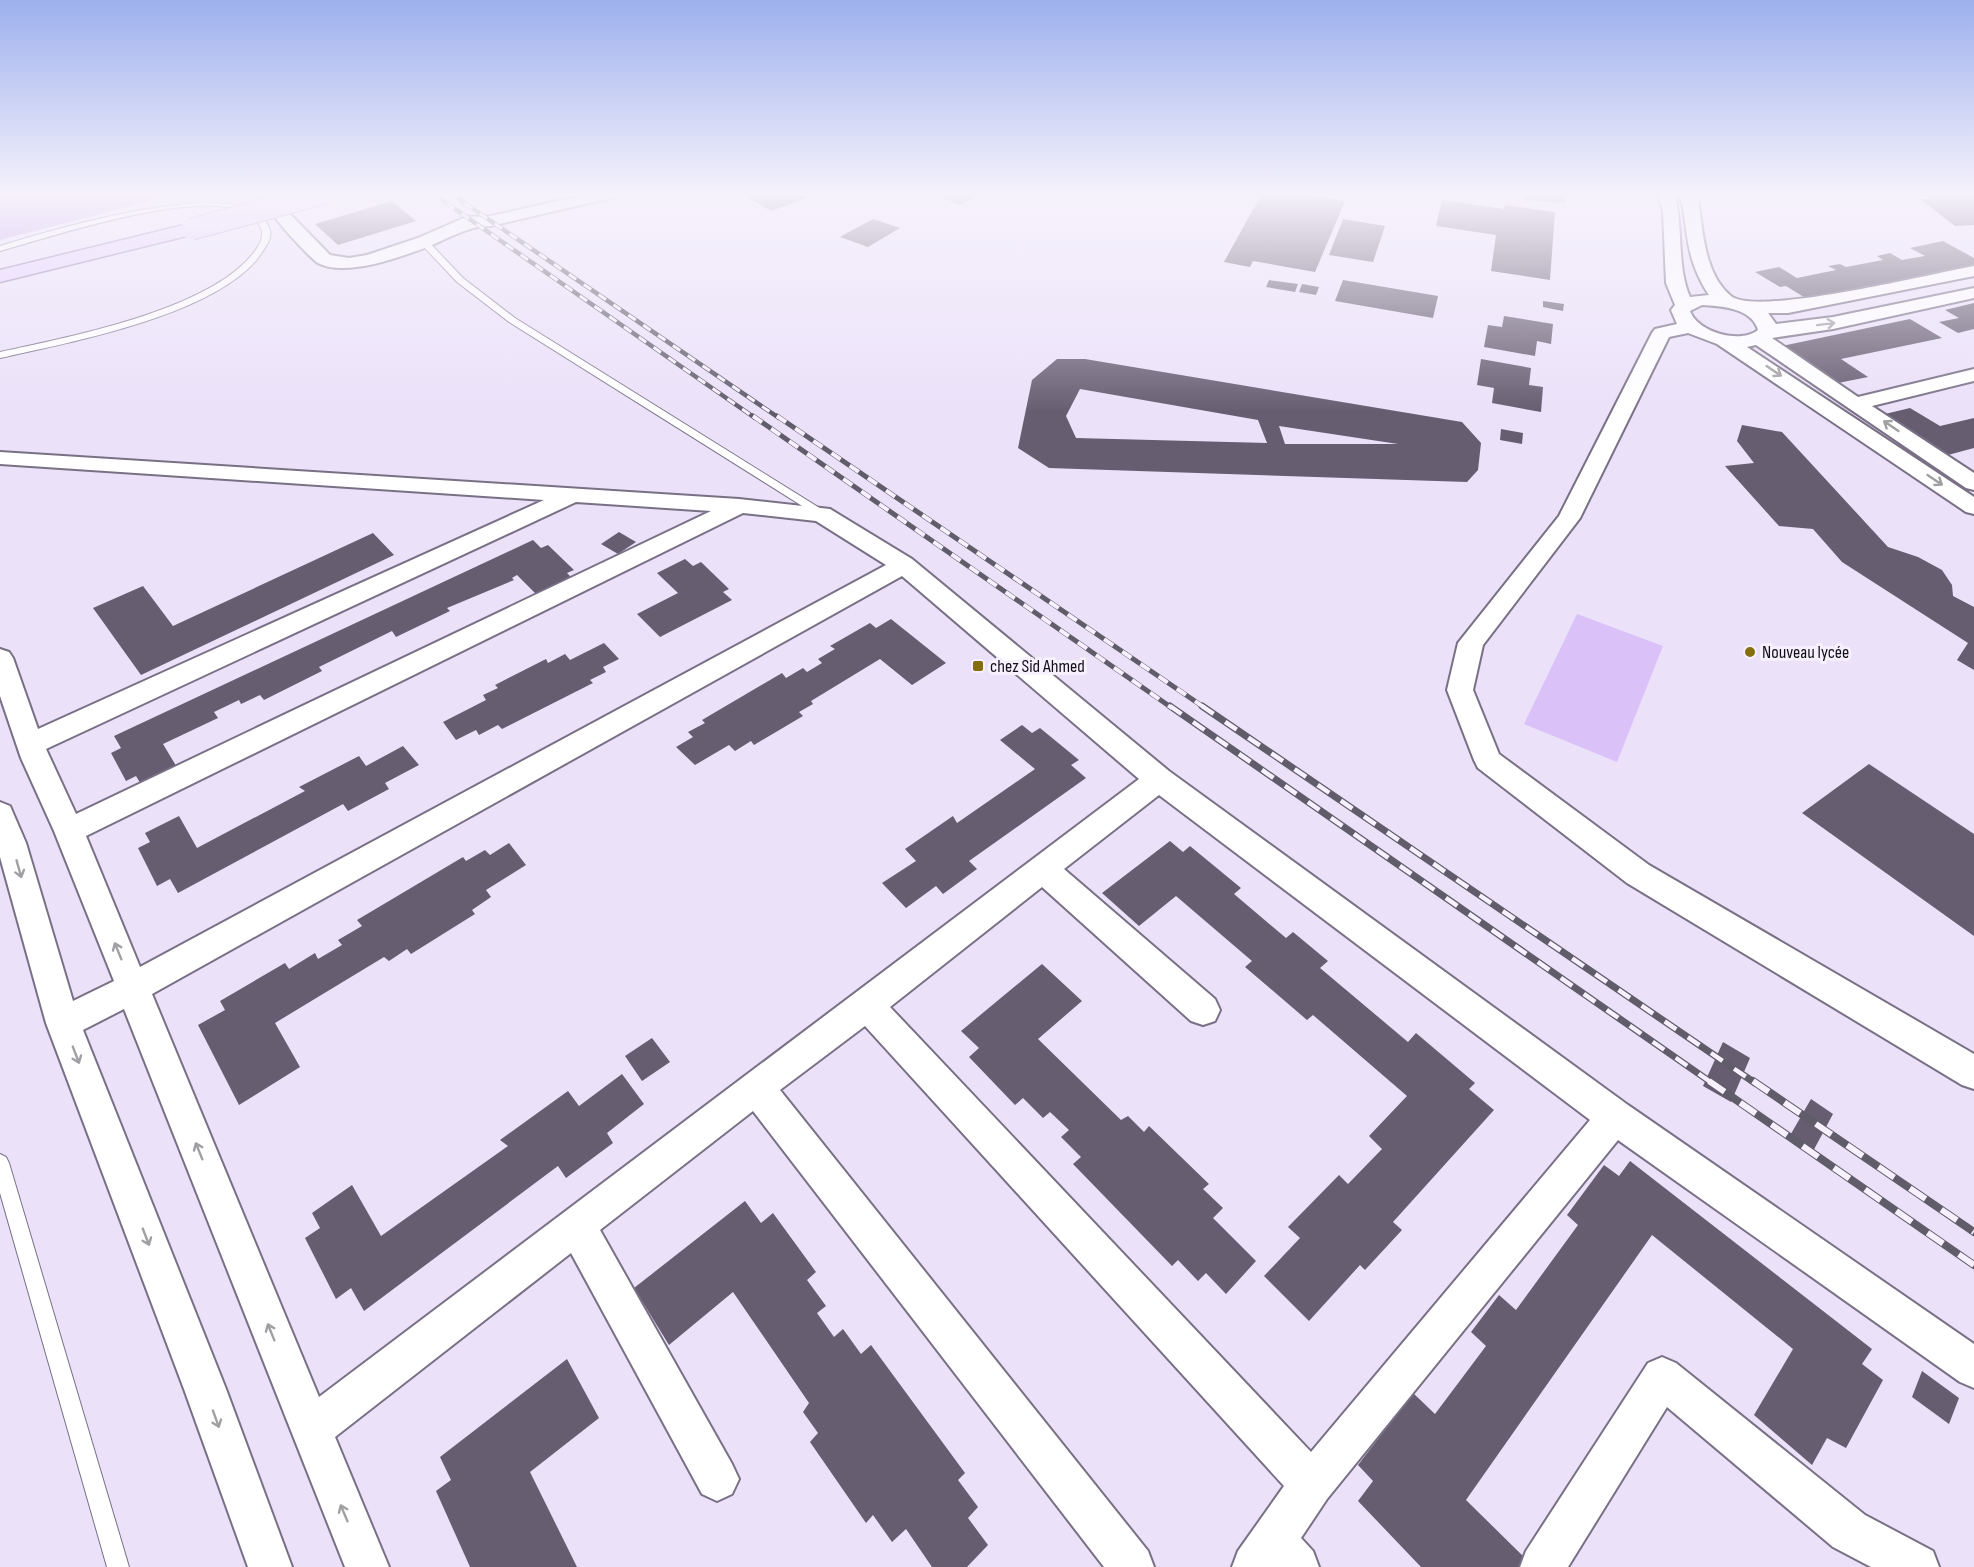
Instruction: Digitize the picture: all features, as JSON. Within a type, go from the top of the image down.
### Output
[{"type":"main road","points":[[0,276],[40,266]]},
{"type":"street","points":[[1674,266],[1675,284],[1687,316],[1700,332],[1724,340],[1972,498]]},
{"type":"street","points":[[1703,266],[1716,294],[1727,302]]},
{"type":"street","points":[[1747,308],[1788,307],[1974,272]]},
{"type":"street","points":[[1724,340],[1738,341],[1974,293]]},
{"type":"street","points":[[1972,498],[1857,403],[1784,356],[1764,334],[1764,319],[1747,308],[1727,302],[1702,300],[1687,316],[1662,333],[1569,518],[1471,643],[1460,690],[1488,760],[1638,874],[1974,1072]]},
{"type":"street","points":[[1857,403],[1974,375]]},
{"type":"street","points":[[0,458],[739,506],[822,514],[904,565],[1159,778],[1615,1117],[1974,1368]]},
{"type":"street","points":[[32,744],[573,496]]},
{"type":"street","points":[[69,831],[739,506]]},
{"type":"street","points":[[63,1023],[133,988],[904,565]]},
{"type":"street","points":[[0,661],[32,744],[35,758],[69,831],[367,1567]]},
{"type":"street","points":[[310,1430],[577,1227],[756,1087],[867,1005],[1159,778]]},
{"type":"street","points":[[0,814],[11,843],[63,1023],[205,1389],[270,1567]]},
{"type":"street","points":[[1043,869],[1203,1010]]},
{"type":"street","points":[[867,1005],[1312,1484]]},
{"type":"street","points":[[756,1087],[1132,1567]]},
{"type":"street","points":[[1275,1558],[1312,1484],[1615,1117]]},
{"type":"street","points":[[577,1227],[717,1479]]},
{"type":"street","points":[[1542,1567],[1662,1377],[1849,1531],[1917,1567]]},
{"type":"lane","points":[[0,355],[95,332],[176,307],[210,291],[247,266]]},
{"type":"lane","points":[[447,266],[460,280],[512,320],[822,514]]},
{"type":"lane","points":[[0,1163],[118,1567]]},
{"type":"shaded area","points":[[1577,614],[1663,646],[1617,762],[1524,724]]},
{"type":"building","points":[[1282,266],[1317,266],[1315,272]]},
{"type":"building","points":[[1492,266],[1551,266],[1550,280],[1491,271]]},
{"type":"building","points":[[1828,266],[1973,266],[1807,299],[1786,286],[1780,287],[1755,272],[1779,267],[1797,278],[1836,270]]},
{"type":"building","points":[[1269,280],[1298,284],[1295,292],[1266,287]]},
{"type":"building","points":[[1343,280],[1438,296],[1433,318],[1335,301]]},
{"type":"building","points":[[1302,284],[1319,287],[1316,295],[1299,292]]},
{"type":"building","points":[[1543,301],[1564,304],[1563,311],[1543,307]]},
{"type":"building","points":[[1974,303],[1974,329],[1958,333],[1939,322],[1959,318],[1945,310]]},
{"type":"building","points":[[1504,316],[1553,324],[1551,344],[1537,341],[1535,356],[1484,347],[1488,325],[1502,327]]},
{"type":"building","points":[[1910,319],[1942,338],[1841,359],[1868,377],[1838,383],[1782,346]]},
{"type":"building","points":[[1057,359],[1085,359],[1462,422],[1481,443],[1478,470],[1467,482],[1049,468],[1018,448],[1032,380]],"holes":[[[1080,389],[1258,420],[1267,443],[1076,438],[1066,416]],[[1279,426],[1398,444],[1285,444]]]},
{"type":"building","points":[[1481,359],[1531,368],[1529,385],[1543,387],[1541,412],[1492,403],[1494,388],[1477,385]]},
{"type":"building","points":[[1910,408],[1940,426],[1974,418],[1974,448],[1948,455],[1885,414]]},
{"type":"building","points":[[1742,425],[1782,432],[1888,547],[1918,557],[1942,570],[1952,585],[1953,596],[1974,607],[1974,670],[1957,660],[1968,643],[1842,562],[1813,529],[1779,526],[1725,466],[1754,463],[1737,441]]},
{"type":"building","points":[[1501,429],[1523,433],[1522,444],[1500,440]]},
{"type":"building","points":[[619,532],[636,542],[618,554],[601,544]]},
{"type":"building","points":[[373,533],[394,555],[141,675],[93,608],[143,586],[173,626]]},
{"type":"building","points":[[533,540],[541,548],[548,545],[574,570],[567,573],[574,580],[539,597],[517,575],[512,578],[514,580],[447,608],[450,611],[396,637],[392,631],[319,667],[322,671],[264,700],[260,695],[241,704],[239,700],[214,712],[218,718],[163,744],[178,769],[142,786],[136,776],[126,781],[111,753],[121,748],[114,736]]},
{"type":"building","points":[[685,559],[693,566],[701,562],[729,589],[723,592],[732,600],[660,637],[637,614],[678,593],[657,573]]},
{"type":"building","points":[[891,619],[946,663],[912,685],[880,659],[811,701],[813,704],[799,712],[803,716],[754,745],[751,741],[735,751],[729,745],[695,765],[676,747],[693,737],[688,732],[705,723],[702,720],[782,673],[786,678],[803,668],[807,672],[822,663],[818,659],[835,649],[830,646],[870,623],[876,628]]},
{"type":"building","points":[[604,643],[619,659],[603,667],[606,672],[590,680],[593,683],[502,729],[498,725],[479,735],[476,730],[456,740],[443,722],[486,700],[483,695],[498,688],[495,685],[546,659],[548,663],[565,654],[570,660]]},
{"type":"building","points":[[1022,725],[1032,733],[1040,728],[1079,760],[1071,765],[1086,778],[969,861],[977,869],[943,894],[936,886],[906,908],[882,883],[916,861],[905,849],[953,816],[957,823],[1035,769],[1000,740]]},
{"type":"building","points":[[403,746],[419,765],[385,783],[389,789],[348,811],[343,804],[178,893],[170,879],[157,886],[138,848],[150,842],[145,833],[179,816],[197,848],[305,791],[299,787],[359,756],[366,766]]},
{"type":"building","points":[[1869,764],[1974,834],[1974,936],[1802,813]]},
{"type":"building","points":[[1170,841],[1183,852],[1190,846],[1241,888],[1234,894],[1286,938],[1293,932],[1328,961],[1320,968],[1408,1042],[1416,1033],[1475,1083],[1469,1089],[1494,1110],[1393,1222],[1402,1230],[1365,1270],[1360,1265],[1309,1321],[1264,1276],[1300,1238],[1288,1227],[1339,1175],[1348,1184],[1382,1149],[1369,1136],[1407,1096],[1313,1015],[1307,1020],[1245,967],[1252,961],[1176,896],[1139,926],[1102,893]]},
{"type":"building","points":[[509,843],[526,865],[486,890],[491,897],[472,910],[475,914],[411,954],[407,949],[389,961],[384,957],[275,1023],[300,1067],[239,1105],[198,1025],[225,1010],[220,1001],[285,963],[289,969],[315,953],[318,959],[342,945],[338,940],[362,926],[357,920],[463,857],[466,861],[485,850],[490,855]]},
{"type":"building","points":[[1042,964],[1082,1001],[1038,1039],[1121,1120],[1128,1116],[1144,1132],[1149,1126],[1209,1184],[1203,1189],[1223,1208],[1213,1218],[1256,1261],[1226,1294],[1206,1273],[1198,1281],[1178,1260],[1172,1266],[1073,1164],[1081,1157],[1061,1137],[1069,1130],[1050,1112],[1043,1118],[1023,1098],[1015,1105],[969,1057],[979,1048],[961,1031]]},
{"type":"building","points":[[652,1038],[670,1062],[642,1081],[625,1056]]},
{"type":"building","points":[[1723,1042],[1750,1058],[1731,1102],[1703,1086]]},
{"type":"building","points":[[622,1074],[644,1104],[607,1133],[613,1143],[566,1178],[558,1166],[364,1311],[351,1288],[336,1299],[305,1238],[320,1228],[312,1213],[352,1185],[381,1236],[508,1146],[500,1140],[568,1091],[579,1106]]},
{"type":"building","points":[[1811,1099],[1833,1114],[1811,1155],[1788,1139]]},
{"type":"building","points":[[1630,1161],[1872,1349],[1862,1364],[1883,1380],[1846,1448],[1827,1438],[1812,1465],[1754,1415],[1793,1349],[1652,1235],[1466,1500],[1531,1564],[1529,1567],[1421,1567],[1358,1501],[1373,1481],[1358,1465],[1413,1393],[1435,1414],[1486,1346],[1471,1332],[1499,1295],[1516,1310],[1578,1225],[1567,1215],[1604,1165],[1619,1176]]},
{"type":"building","points":[[745,1201],[761,1223],[773,1213],[816,1272],[807,1280],[826,1306],[817,1313],[834,1337],[843,1329],[861,1354],[871,1345],[965,1473],[958,1480],[978,1507],[968,1518],[988,1545],[967,1567],[932,1567],[906,1529],[892,1542],[873,1515],[866,1523],[810,1442],[818,1433],[803,1412],[809,1403],[733,1292],[669,1345],[634,1288]]},
{"type":"building","points":[[567,1359],[599,1418],[530,1472],[577,1567],[470,1567],[436,1491],[451,1480],[440,1457]]},
{"type":"building","points":[[1922,1371],[1959,1398],[1949,1424],[1912,1397]]},
{"type":"railway","points":[[537,266],[755,418]]},
{"type":"railway","points":[[557,266],[779,418]]},
{"type":"railway","points":[[753,416],[1172,708]]},
{"type":"railway","points":[[777,416],[1205,708]]},
{"type":"railway","points":[[1170,706],[1712,1083]]},
{"type":"railway","points":[[1202,706],[1755,1083]]},
{"type":"railway","points":[[1709,1081],[1974,1265]]},
{"type":"railway","points":[[1753,1081],[1974,1232]]},
{"type":"place","name":"Nouveau lycée","points":[[1750,652]]},
{"type":"place","name":"chez Sid Ahmed","points":[[978,666]]}]
